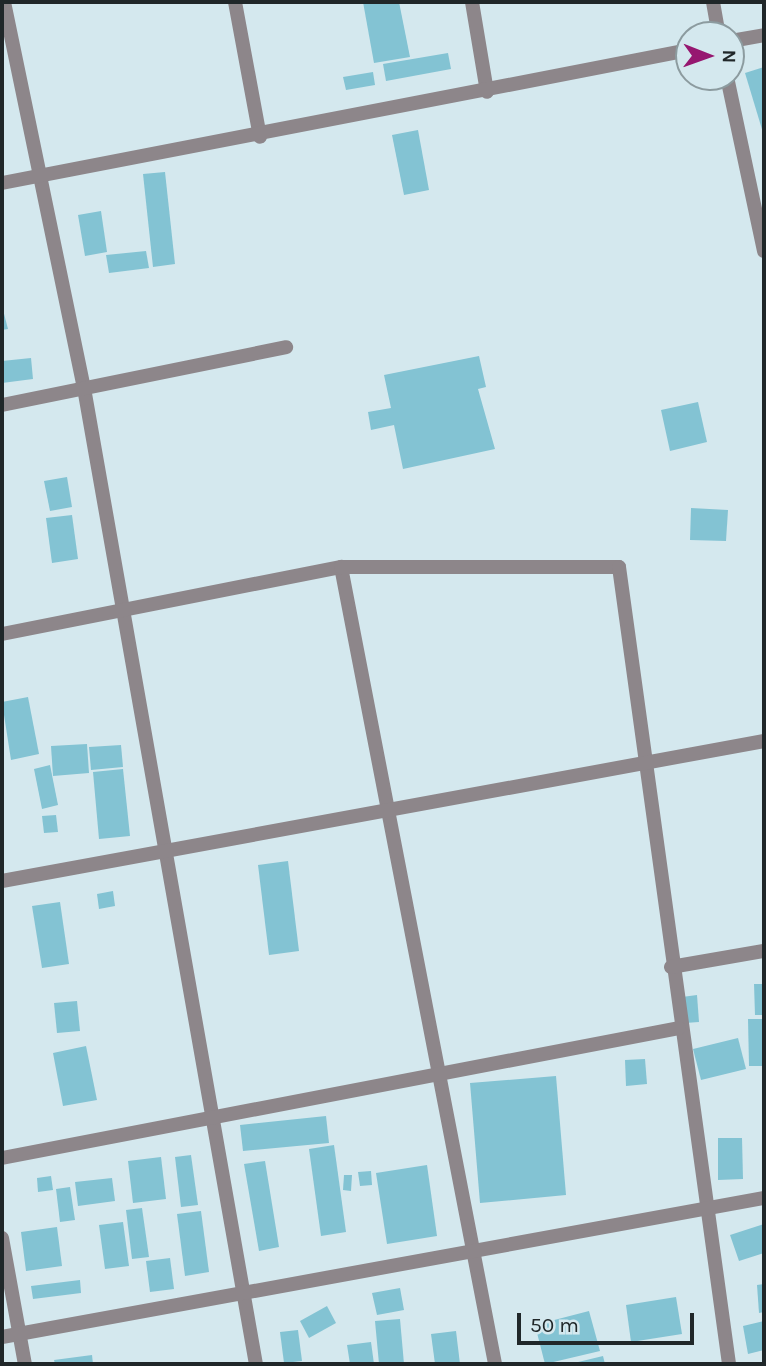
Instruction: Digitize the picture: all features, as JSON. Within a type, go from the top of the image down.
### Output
[{"type":"street","points":[[4,2],[36,176],[84,388],[209,1120],[256,1364]]},
{"type":"street","points":[[234,2],[260,137]]},
{"type":"street","points":[[471,2],[487,92]]},
{"type":"street","points":[[713,2],[716,21]]},
{"type":"street","points":[[745,38],[764,35]]},
{"type":"street","points":[[2,183],[260,137],[675,53]]},
{"type":"street","points":[[730,91],[764,251]]},
{"type":"street","points":[[2,405],[286,347]]},
{"type":"street","points":[[341,566],[392,811],[495,1364]]},
{"type":"street","points":[[2,635],[341,566],[619,567],[647,764],[679,1028],[729,1364]]},
{"type":"street","points":[[2,881],[165,855],[764,741]]},
{"type":"street","points":[[671,967],[764,951]]},
{"type":"street","points":[[2,1158],[441,1079],[679,1028]]},
{"type":"street","points":[[2,1337],[705,1211],[764,1198]]},
{"type":"street","points":[[2,1238],[25,1364]]},
{"type":"building","points":[[363,2],[399,2],[410,57],[374,63]]},
{"type":"building","points":[[448,53],[451,69],[386,81],[383,64]]},
{"type":"building","points":[[764,67],[764,136],[745,73]]},
{"type":"building","points":[[373,72],[375,85],[346,90],[343,77]]},
{"type":"building","points":[[418,130],[429,190],[404,195],[392,135]]},
{"type":"building","points":[[165,172],[175,264],[153,267],[143,174]]},
{"type":"building","points":[[101,211],[107,252],[85,256],[78,215]]},
{"type":"building","points":[[146,251],[149,268],[109,273],[106,255]]},
{"type":"building","points":[[2,306],[8,329],[2,330]]},
{"type":"building","points":[[479,356],[486,387],[478,389],[495,449],[403,469],[394,425],[371,430],[368,412],[391,408],[384,375]]},
{"type":"building","points":[[31,358],[33,379],[2,383],[2,361]]},
{"type":"building","points":[[698,402],[707,442],[670,451],[661,410]]},
{"type":"building","points":[[67,477],[72,507],[50,511],[44,481]]},
{"type":"building","points":[[691,508],[728,510],[726,541],[690,540]]},
{"type":"building","points":[[72,515],[78,559],[52,563],[46,518]]},
{"type":"building","points":[[28,697],[39,754],[11,760],[2,702]]},
{"type":"building","points":[[87,744],[89,773],[53,776],[51,746]]},
{"type":"building","points":[[121,745],[123,767],[91,770],[89,747]]},
{"type":"building","points":[[50,765],[58,805],[42,809],[34,769]]},
{"type":"building","points":[[123,769],[130,836],[99,839],[93,772]]},
{"type":"building","points":[[56,815],[58,832],[44,833],[42,816]]},
{"type":"building","points":[[288,861],[299,951],[269,955],[258,865]]},
{"type":"building","points":[[113,891],[115,906],[99,909],[97,894]]},
{"type":"building","points":[[60,902],[69,964],[42,968],[32,906]]},
{"type":"building","points":[[754,984],[764,984],[764,1015],[755,1015]]},
{"type":"building","points":[[697,995],[699,1022],[685,1023],[682,997]]},
{"type":"building","points":[[77,1001],[80,1031],[57,1033],[54,1003]]},
{"type":"building","points":[[748,1019],[764,1019],[764,1066],[749,1066]]},
{"type":"building","points":[[738,1038],[746,1069],[701,1080],[693,1049]]},
{"type":"building","points":[[86,1046],[97,1100],[63,1106],[53,1053]]},
{"type":"building","points":[[645,1059],[647,1084],[626,1086],[625,1060]]},
{"type":"building","points":[[556,1076],[566,1195],[480,1203],[470,1083]]},
{"type":"building","points":[[326,1116],[329,1143],[243,1151],[240,1125]]},
{"type":"building","points":[[718,1138],[742,1138],[743,1179],[718,1180]]},
{"type":"building","points":[[334,1145],[346,1232],[321,1236],[309,1149]]},
{"type":"building","points":[[191,1155],[198,1205],[181,1207],[175,1157]]},
{"type":"building","points":[[161,1157],[166,1199],[133,1203],[128,1161]]},
{"type":"building","points":[[265,1161],[279,1247],[259,1251],[244,1164]]},
{"type":"building","points":[[427,1165],[437,1236],[387,1244],[376,1173]]},
{"type":"building","points":[[371,1171],[372,1185],[360,1186],[358,1172]]},
{"type":"building","points":[[344,1175],[352,1175],[351,1191],[343,1190]]},
{"type":"building","points":[[51,1176],[53,1190],[38,1192],[37,1178]]},
{"type":"building","points":[[112,1178],[115,1201],[78,1206],[75,1182]]},
{"type":"building","points":[[70,1187],[75,1220],[60,1222],[56,1189]]},
{"type":"building","points":[[142,1208],[149,1257],[132,1259],[126,1210]]},
{"type":"building","points":[[201,1211],[209,1272],[185,1276],[177,1214]]},
{"type":"building","points":[[123,1222],[129,1266],[105,1269],[99,1225]]},
{"type":"building","points":[[764,1224],[764,1253],[739,1261],[730,1235]]},
{"type":"building","points":[[57,1227],[62,1266],[26,1271],[21,1232]]},
{"type":"building","points":[[170,1258],[174,1289],[150,1292],[146,1261]]},
{"type":"building","points":[[80,1280],[81,1293],[33,1299],[31,1286]]},
{"type":"building","points":[[764,1284],[764,1312],[759,1313],[757,1285]]},
{"type":"building","points":[[400,1288],[404,1310],[377,1315],[372,1293]]},
{"type":"building","points":[[676,1297],[682,1334],[631,1342],[626,1305]]},
{"type":"building","points":[[327,1306],[336,1323],[309,1338],[300,1321]]},
{"type":"building","points":[[589,1311],[600,1351],[545,1364],[535,1325]]},
{"type":"building","points":[[400,1319],[404,1364],[379,1364],[375,1321]]},
{"type":"building","points":[[764,1321],[764,1350],[748,1354],[743,1326]]},
{"type":"building","points":[[298,1330],[302,1361],[284,1363],[280,1332]]},
{"type":"building","points":[[456,1331],[460,1364],[435,1364],[431,1334]]},
{"type":"building","points":[[371,1342],[374,1364],[350,1364],[347,1345]]},
{"type":"building","points":[[92,1355],[93,1364],[55,1364],[54,1360]]},
{"type":"building","points":[[603,1356],[605,1364],[574,1364],[574,1363]]}]
